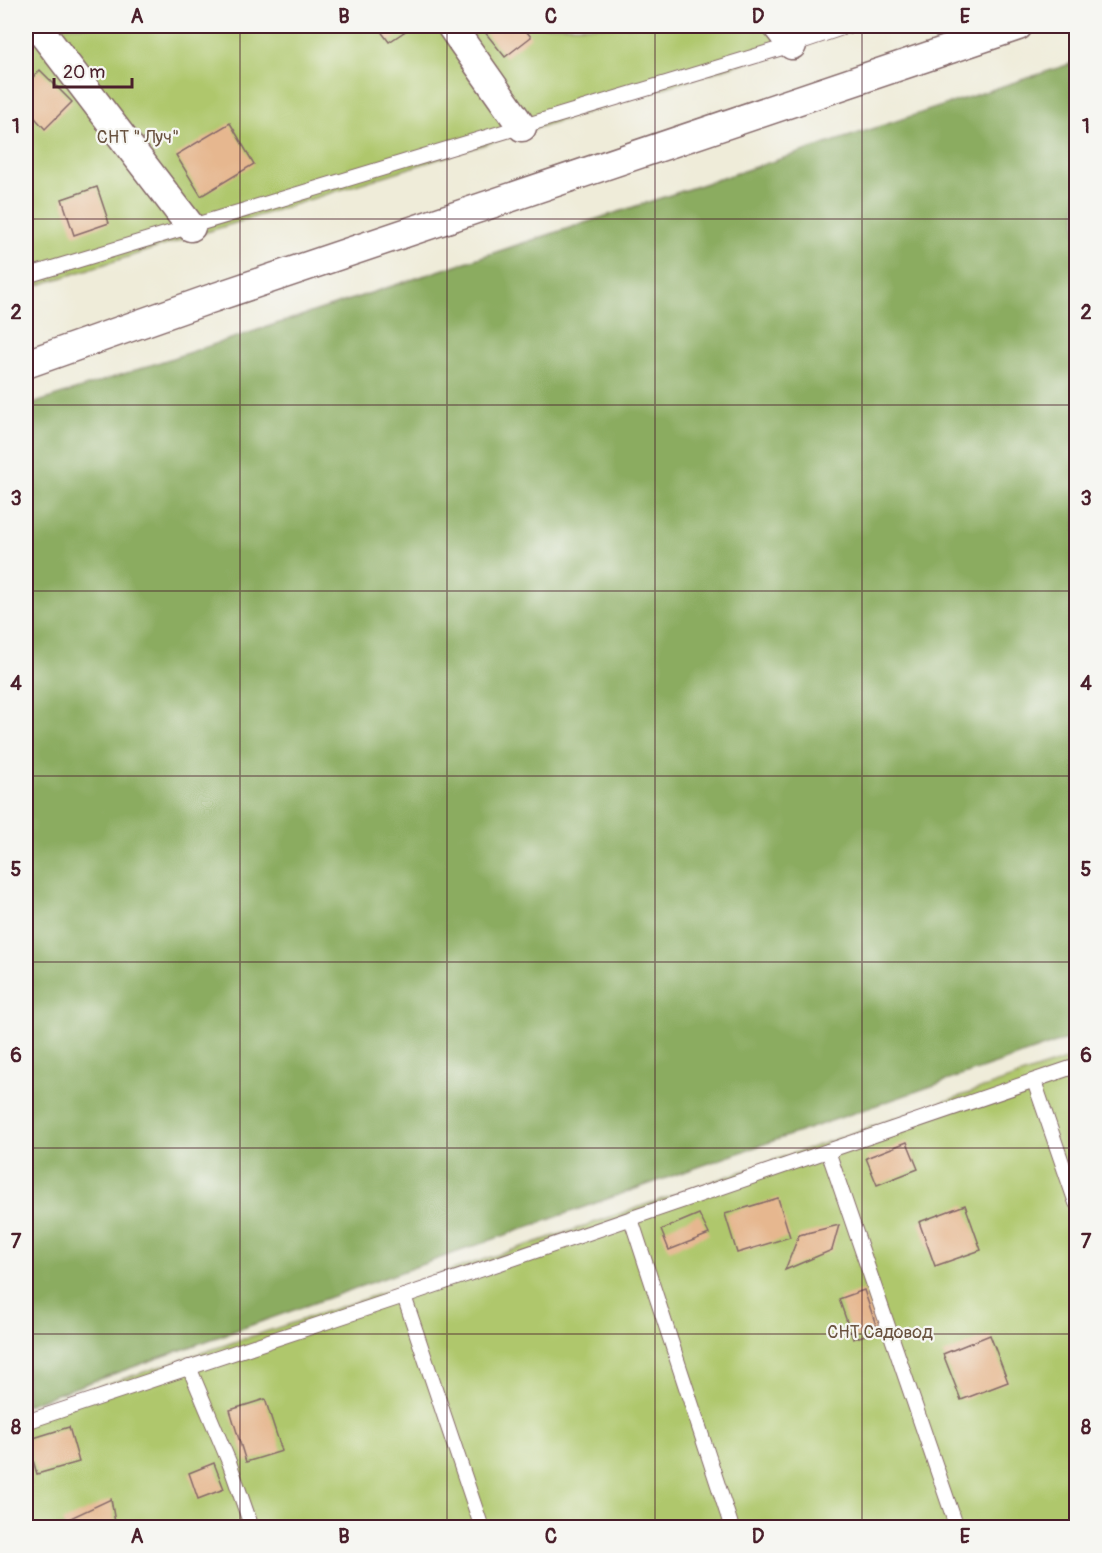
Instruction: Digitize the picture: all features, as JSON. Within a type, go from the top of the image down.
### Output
[{"type":"street","points":[[37,26],[191,227]]},
{"type":"street","points":[[451,26],[522,127]]},
{"type":"street","points":[[26,364],[207,300],[1018,26]]},
{"type":"lane","points":[[26,276],[522,127],[785,35],[848,26]]},
{"type":"lane","points":[[26,1422],[404,1296],[1077,1066]]},
{"type":"lane","points":[[1034,1081],[1077,1203]]},
{"type":"lane","points":[[828,1151],[957,1527]]},
{"type":"lane","points":[[631,1219],[732,1527]]},
{"type":"lane","points":[[404,1296],[482,1527]]},
{"type":"lane","points":[[189,1367],[252,1527]]},
{"type":"green space","name":"СНТ \" Луч\"","points":[[26,26],[853,26],[790,48],[26,289]]},
{"type":"green space","points":[[1076,62],[1076,1036],[652,1183],[26,1405],[26,406]]},
{"type":"green space","name":"СНТ Садовод","points":[[1076,1056],[1076,1527],[26,1527],[26,1411],[579,1228]]},
{"type":"building","points":[[377,26],[413,26],[389,42]]},
{"type":"building","points":[[480,26],[522,26],[531,37],[505,57]]},
{"type":"building","points":[[40,70],[72,102],[45,129],[26,108],[26,84]]},
{"type":"building","points":[[230,123],[254,164],[201,196],[176,155]]},
{"type":"building","points":[[97,187],[109,223],[74,235],[62,199]]},
{"type":"building","points":[[907,1142],[918,1169],[877,1185],[866,1158]]},
{"type":"building","points":[[778,1198],[790,1237],[737,1253],[725,1214]]},
{"type":"building","points":[[965,1205],[981,1250],[935,1266],[919,1222]]},
{"type":"building","points":[[699,1214],[709,1234],[669,1250],[661,1230]]},
{"type":"building","points":[[839,1225],[832,1250],[785,1270],[799,1235]]},
{"type":"building","points":[[864,1290],[878,1331],[853,1339],[839,1299]]},
{"type":"building","points":[[990,1335],[1008,1382],[961,1400],[943,1354]]},
{"type":"building","points":[[265,1399],[282,1451],[246,1462],[230,1410]]},
{"type":"building","points":[[69,1427],[79,1462],[37,1474],[27,1440]]},
{"type":"building","points":[[214,1463],[224,1489],[198,1499],[189,1473]]},
{"type":"building","points":[[111,1499],[116,1528],[65,1528],[62,1522]]}]
